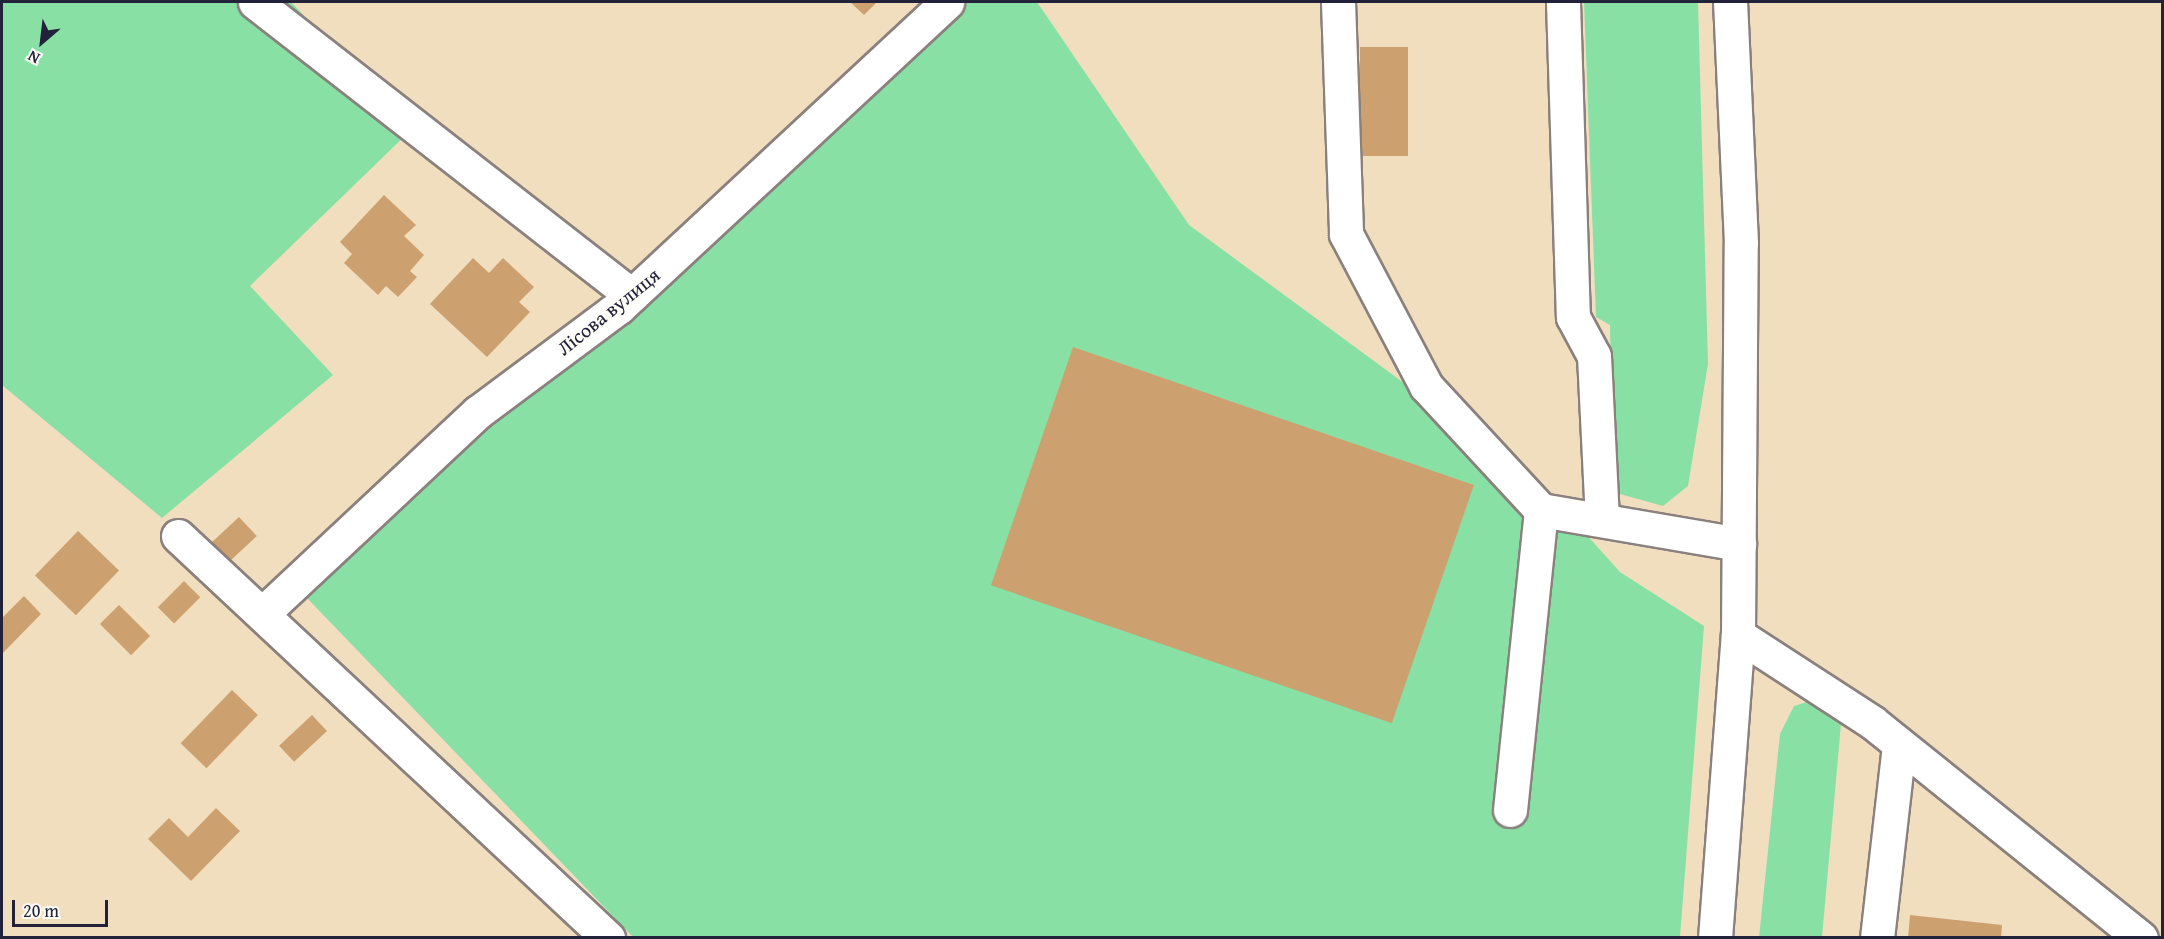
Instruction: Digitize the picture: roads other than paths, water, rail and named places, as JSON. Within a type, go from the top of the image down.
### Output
[{"type":"main road","points":[[255,2],[632,295]]},
{"type":"main road","name":"Лісова вулиця","points":[[262,614],[478,412],[632,295],[947,2]]},
{"type":"main road","points":[[1338,2],[1346,234],[1426,386],[1541,510],[1739,544]]},
{"type":"main road","points":[[1563,2],[1573,317],[1594,356],[1602,520]]},
{"type":"main road","points":[[1715,938],[1738,635],[1741,243],[1730,2]]},
{"type":"main road","points":[[1510,810],[1541,510]]},
{"type":"main road","points":[[178,536],[608,938]]},
{"type":"main road","points":[[1738,635],[1899,744],[2141,938]]},
{"type":"main road","points":[[1876,938],[1899,744]]}]
